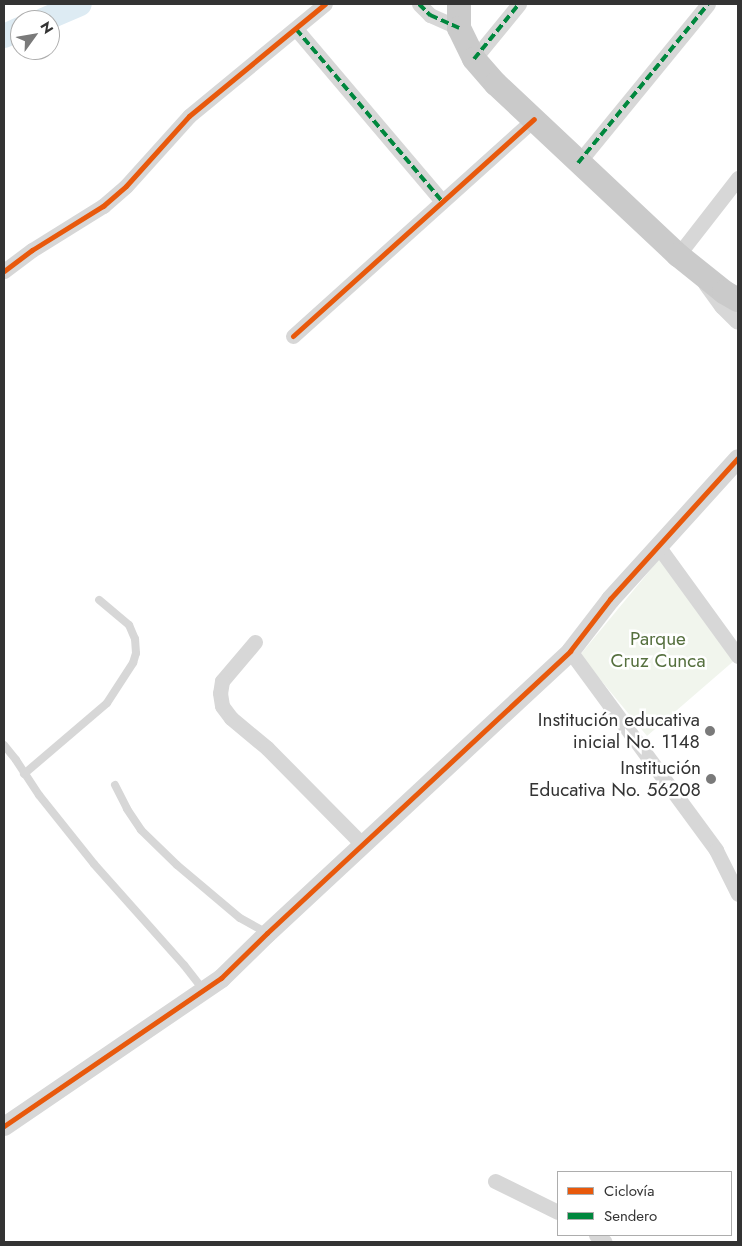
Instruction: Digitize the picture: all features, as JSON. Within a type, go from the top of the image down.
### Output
[{"type":"main road","points":[[459,4],[459,28],[474,59],[496,84],[678,255],[724,292],[738,300]]},
{"type":"street","points":[[4,271],[32,250],[103,206],[126,186],[190,116],[325,4]]},
{"type":"street","points":[[419,4],[430,15],[459,28]]},
{"type":"street","points":[[474,59],[519,4]]},
{"type":"street","points":[[578,163],[708,4]]},
{"type":"street","points":[[296,29],[441,200]]},
{"type":"street","points":[[293,336],[441,200],[534,119]]},
{"type":"street","points":[[678,255],[738,178]]},
{"type":"street","points":[[699,272],[723,305],[738,320]]},
{"type":"street","points":[[4,1126],[221,978],[570,651],[610,599],[738,458]]},
{"type":"street","points":[[658,546],[738,656]]},
{"type":"street","points":[[255,642],[222,681],[220,693],[222,706],[231,718],[267,748],[362,844]]},
{"type":"street","points":[[570,651],[716,850],[738,894]]},
{"type":"street","points":[[495,1181],[557,1212]]},
{"type":"lane","points":[[24,774],[107,704],[133,663],[135,639],[129,625],[99,600]]},
{"type":"lane","points":[[4,745],[24,774],[94,864],[184,964],[203,989]]},
{"type":"lane","points":[[115,785],[141,830],[178,865],[240,918],[267,933]]},
{"type":"green space","name":"Parque Cruz Cunca","points":[[661,557],[736,659],[647,736],[580,655]]},
{"type":"waterway","points":[[60,13],[80,4]]},
{"type":"waterway","points":[[4,36],[10,33]]},
{"type":"marked path","points":[[419,4],[430,15],[459,28]]},
{"type":"marked path","points":[[474,59],[519,4]]},
{"type":"marked path","points":[[578,163],[708,4]]},
{"type":"marked path","points":[[296,29],[441,200]]},
{"type":"cycle path","points":[[4,271],[32,250],[103,206],[126,186],[189,116],[325,4]]},
{"type":"cycle path","points":[[293,336],[534,119]]},
{"type":"cycle path","points":[[4,1126],[221,978],[570,651],[610,599],[738,458]]},
{"type":"place","name":"Institución educativa inicial No. 1148","points":[[710,731]]},
{"type":"place","name":"Institución Educativa No. 56208","points":[[711,779]]}]
